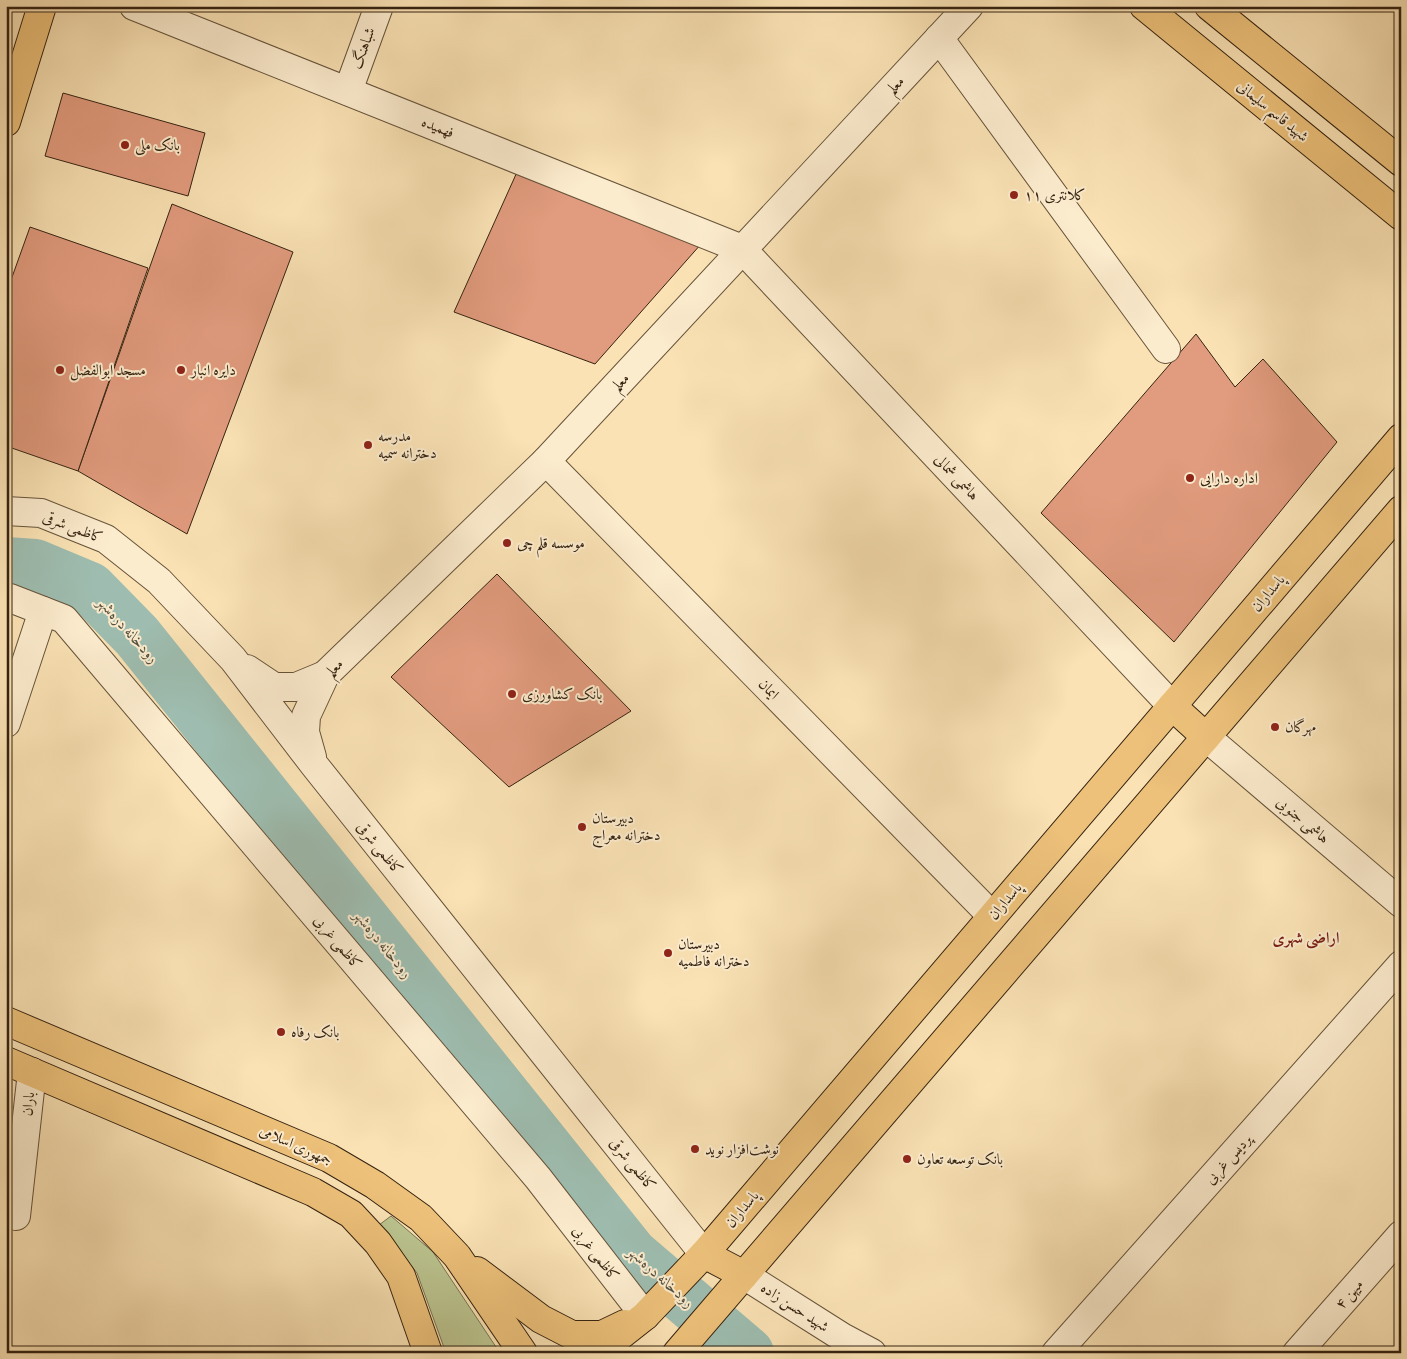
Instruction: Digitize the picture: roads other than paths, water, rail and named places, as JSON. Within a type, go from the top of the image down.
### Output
[{"type":"main road","points":[[6,122],[42,6]]},
{"type":"main road","name":"شهید قاسم سلیمانی","points":[[1144,6],[1401,216]]},
{"type":"main road","points":[[1209,6],[1401,162]]},
{"type":"main road","name":"پاسداران","points":[[598,1353],[645,1316],[704,1254],[1401,438]]},
{"type":"main road","points":[[677,1353],[1401,510]]},
{"type":"main road","points":[[1172,706],[1206,737]]},
{"type":"main road","name":"جمهوری اسلامی","points":[[6,1021],[329,1158],[375,1185],[421,1218],[457,1256],[524,1353]]},
{"type":"main road","points":[[6,1061],[312,1192],[351,1214],[378,1243],[402,1276],[423,1346]]},
{"type":"main road","points":[[704,1254],[744,1275]]},
{"type":"main road","points":[[457,1256],[541,1318],[572,1334],[602,1335],[645,1316]]},
{"type":"street","name":"فهمیده","points":[[134,6],[742,249]]},
{"type":"street","name":"شباهنگ","points":[[348,91],[378,6]]},
{"type":"street","name":"معلم","points":[[315,766],[305,732],[306,716],[325,675],[546,461],[968,6]]},
{"type":"street","points":[[939,38],[1166,349]]},
{"type":"street","name":"هاشمی شمالی","points":[[742,249],[1172,706]]},
{"type":"street","name":"ایمان","points":[[546,461],[992,916]]},
{"type":"street","name":"کاظمی شرقی","points":[[6,511],[41,513],[106,539],[159,581],[233,658],[315,766],[704,1254]]},
{"type":"street","name":"کاظمی غربی","points":[[6,598],[64,619],[538,1178],[645,1316]]},
{"type":"street","points":[[6,723],[44,611]]},
{"type":"street","points":[[233,658],[274,687],[296,687],[325,675]]},
{"type":"street","name":"هاشمی جنوبی","points":[[1206,737],[1401,903]]},
{"type":"street","name":"پردیس غربی","points":[[1056,1353],[1401,965]]},
{"type":"street","name":"باران","points":[[6,1213],[16,1216],[32,1072]]},
{"type":"street","name":"میهن ۴","points":[[1297,1353],[1401,1235]]},
{"type":"street","name":"شهید حسن زاده","points":[[744,1275],[842,1337],[872,1353]]},
{"type":"waterway","name":"رودخانه دره‌شهر","points":[[6,563],[35,565],[90,588],[137,636],[632,1254],[748,1353]]},
{"type":"place","name":"بانک ملی","points":[[125,145]]},
{"type":"place","name":"کلانتری ۱۱","points":[[1014,195]]},
{"type":"place","name":"مسجد ابوالفضل","points":[[60,370]]},
{"type":"place","name":"دایره انبار","points":[[181,370]]},
{"type":"place","name":"مدرسه دخترانه سمیه","points":[[368,445]]},
{"type":"place","name":"اداره دارایی","points":[[1190,478]]},
{"type":"place","name":"موسسه قلم چی","points":[[507,543]]},
{"type":"place","name":"بانک کشاورزی","points":[[512,694]]},
{"type":"place","name":"مهرگان","points":[[1275,727]]},
{"type":"place","name":"دبیرستان دخترانه معراج","points":[[582,827]]},
{"type":"place","name":"دبیرستان دخترانه فاطمیه","points":[[668,953]]},
{"type":"place","name":"بانک رفاه","points":[[281,1032]]},
{"type":"place","name":"نوشت‌افزار نوید","points":[[695,1149]]},
{"type":"place","name":"بانک توسعه تعاون","points":[[907,1159]]},
{"type":"district","name":"اراضی شهری","points":[[1306,938]]}]
